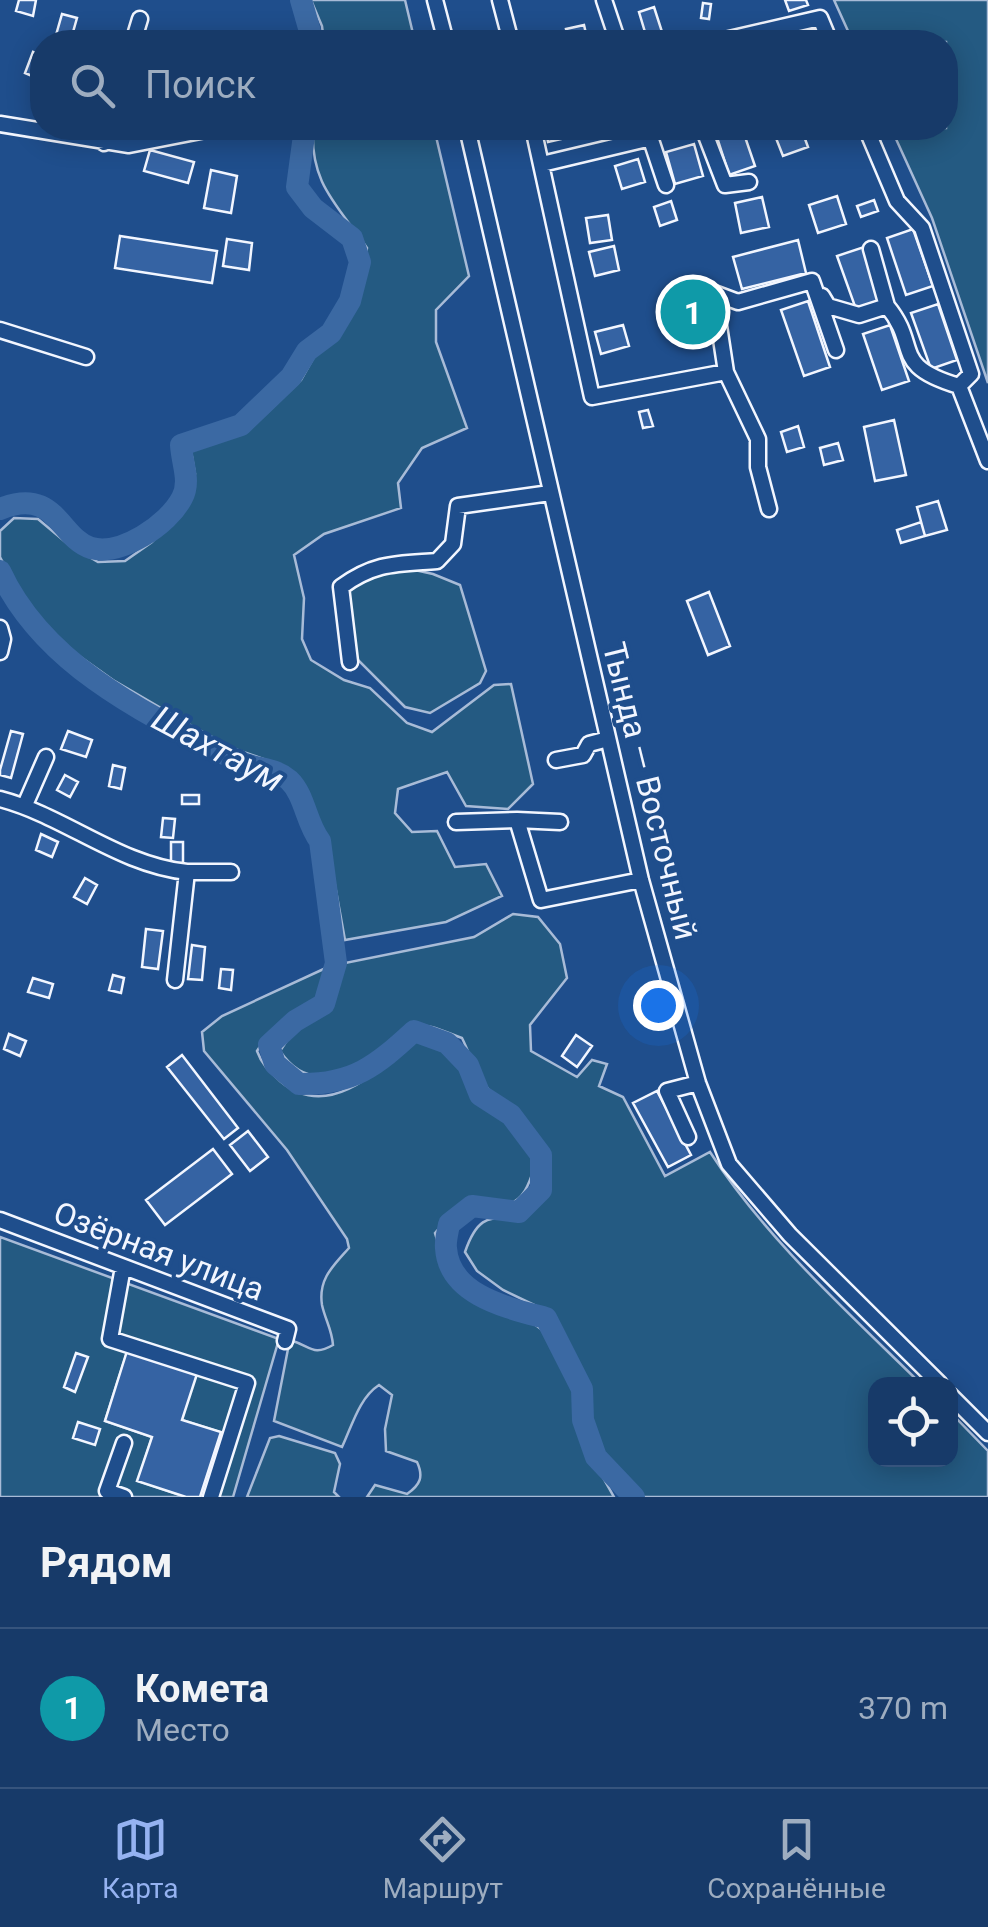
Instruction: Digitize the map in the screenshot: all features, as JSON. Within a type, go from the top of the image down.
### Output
[{"type":"street","points":[[435,0],[443,30]]},
{"type":"street","points":[[500,0],[508,30]]},
{"type":"street","points":[[604,0],[614,30]]},
{"type":"street","points":[[768,30],[820,18],[825,30]]},
{"type":"street","points":[[137,30],[140,19]]},
{"type":"street","points":[[0,124],[30,127]]},
{"type":"street","points":[[118,140],[129,145],[155,140]]},
{"type":"street","name":"Тында — Восточный","points":[[471,140],[641,880],[698,1084],[729,1164],[790,1234],[933,1377]]},
{"type":"street","points":[[536,140],[592,397],[726,372]]},
{"type":"street","points":[[542,164],[625,140]]},
{"type":"street","points":[[651,140],[666,185]]},
{"type":"street","points":[[708,140],[725,184],[750,182]]},
{"type":"street","points":[[871,140],[897,201],[922,228],[971,374],[960,386]]},
{"type":"street","points":[[872,248],[887,306],[909,358],[925,374],[960,386]]},
{"type":"street","points":[[812,281],[828,306],[847,313],[859,315],[887,306]]},
{"type":"street","points":[[812,281],[836,350]]},
{"type":"street","points":[[769,509],[758,467],[758,440],[726,372],[714,293],[738,302],[812,281]]},
{"type":"street","points":[[0,330],[86,357]]},
{"type":"street","points":[[960,386],[988,461]]},
{"type":"street","points":[[350,662],[341,587],[364,570],[394,562],[437,561],[453,544],[458,506],[550,493]]},
{"type":"street","points":[[0,628],[0,652]]},
{"type":"street","points":[[556,760],[583,755],[590,744],[608,739]]},
{"type":"street","points":[[26,805],[46,757]]},
{"type":"street","points":[[0,799],[26,805],[164,870],[231,872]]},
{"type":"street","points":[[517,820],[541,900],[641,880]]},
{"type":"street","points":[[456,822],[560,822]]},
{"type":"street","points":[[175,980],[187,872]]},
{"type":"street","points":[[688,1137],[667,1092],[698,1084]]},
{"type":"street","name":"Озёрная улица","points":[[0,1220],[288,1330],[285,1341]]},
{"type":"street","points":[[123,1266],[110,1339],[247,1383],[211,1497]]},
{"type":"street","points":[[958,1403],[988,1433]]},
{"type":"street","points":[[124,1443],[107,1491],[124,1497]]},
{"type":"shaded area","points":[[311,0],[405,0],[412,30],[322,30]]},
{"type":"shaded area","points":[[834,0],[988,0],[988,383],[932,218],[896,140],[958,140],[958,30],[848,30]]},
{"type":"shaded area","points":[[313,140],[437,140],[469,276],[436,310],[436,342],[467,428],[422,448],[398,483],[401,508],[324,534],[294,555],[304,598],[302,639],[311,660],[344,680],[370,688],[407,723],[432,732],[494,685],[511,684],[533,784],[508,809],[466,806],[447,772],[398,789],[395,813],[412,832],[437,831],[455,867],[486,864],[502,896],[446,922],[345,940],[326,836],[294,777],[275,763],[232,748],[185,722],[113,680],[58,641],[19,592],[0,557],[0,531],[14,518],[38,519],[69,545],[98,562],[125,561],[152,542],[185,506],[195,474],[191,451],[252,427],[301,380],[314,357],[342,330],[360,288],[367,248],[321,179]]},
{"type":"shaded area","points":[[401,567],[460,585],[486,671],[480,683],[430,713],[405,707],[357,659],[347,593],[367,575]]},
{"type":"shaded area","points":[[513,914],[538,917],[560,944],[567,978],[530,1025],[531,1051],[577,1077],[592,1060],[607,1064],[599,1086],[623,1097],[665,1176],[710,1152],[782,1245],[914,1377],[868,1377],[868,1467],[958,1467],[958,1420],[988,1451],[988,1497],[643,1497],[607,1461],[591,1416],[589,1389],[551,1313],[503,1290],[477,1271],[465,1252],[482,1223],[520,1216],[531,1209],[542,1194],[548,1172],[538,1139],[516,1112],[485,1086],[462,1038],[433,1027],[416,1026],[348,1069],[319,1076],[306,1074],[280,1051],[296,1027],[331,1006],[345,963],[474,937]]},
{"type":"shaded area","points":[[328,967],[316,1002],[270,1035],[257,1051],[261,1060],[280,1081],[297,1092],[332,1095],[365,1080],[408,1042],[427,1041],[447,1051],[462,1066],[476,1098],[508,1119],[536,1162],[526,1189],[511,1203],[467,1203],[435,1233],[448,1277],[458,1291],[522,1315],[545,1332],[577,1388],[577,1416],[587,1449],[614,1497],[367,1497],[375,1485],[407,1494],[418,1484],[420,1476],[417,1462],[386,1451],[385,1429],[392,1395],[379,1385],[361,1405],[342,1447],[274,1421],[288,1349],[293,1341],[317,1350],[333,1345],[322,1305],[322,1288],[349,1248],[347,1239],[287,1150],[204,1051],[202,1032],[222,1016]]},
{"type":"shaded area","points":[[0,1237],[279,1339],[233,1497],[200,1497],[220,1432],[182,1420],[127,1352],[105,1421],[152,1437],[138,1481],[186,1497],[0,1497]]},
{"type":"shaded area","points":[[279,1436],[335,1453],[340,1464],[334,1492],[339,1497],[247,1497],[270,1438]]},
{"type":"building","points":[[19,0],[36,0],[33,16],[16,11]]},
{"type":"building","points":[[785,0],[806,0],[808,5],[789,11]]},
{"type":"building","points":[[703,3],[711,4],[709,19],[701,18]]},
{"type":"building","points":[[654,7],[661,30],[644,30],[639,12]]},
{"type":"building","points":[[62,14],[77,18],[74,30],[57,30]]},
{"type":"building","points":[[718,140],[746,140],[755,166],[729,175]]},
{"type":"building","points":[[777,140],[805,140],[808,147],[783,156]]},
{"type":"building","points":[[694,144],[703,176],[675,184],[666,152]]},
{"type":"building","points":[[150,150],[194,162],[188,183],[144,171]]},
{"type":"building","points":[[638,159],[645,182],[622,189],[615,166]]},
{"type":"building","points":[[211,170],[237,176],[231,213],[204,208]]},
{"type":"building","points":[[837,196],[846,224],[818,233],[809,205]]},
{"type":"building","points":[[762,197],[769,227],[741,233],[735,203]]},
{"type":"building","points":[[874,200],[878,211],[861,217],[857,206]]},
{"type":"building","points":[[671,201],[677,220],[660,226],[654,207]]},
{"type":"building","points":[[608,215],[612,240],[590,243],[586,218]]},
{"type":"building","points":[[913,229],[933,286],[906,295],[887,238]]},
{"type":"building","points":[[120,236],[217,251],[212,283],[115,268]]},
{"type":"building","points":[[227,239],[252,243],[249,270],[223,266]]},
{"type":"building","points":[[798,240],[806,273],[742,289],[733,257]]},
{"type":"building","points":[[614,246],[619,270],[595,276],[589,252]]},
{"type":"building","points":[[864,247],[883,303],[857,312],[837,256]]},
{"type":"building","points":[[698,301],[702,319],[688,322],[682,306]]},
{"type":"building","points":[[808,301],[830,367],[804,376],[781,310]]},
{"type":"building","points":[[938,304],[957,360],[931,369],[911,313]]},
{"type":"building","points":[[623,325],[629,346],[601,354],[595,332]]},
{"type":"building","points":[[890,325],[909,381],[882,390],[863,334]]},
{"type":"building","points":[[648,410],[653,426],[643,428],[639,412]]},
{"type":"building","points":[[894,420],[906,475],[875,481],[864,427]]},
{"type":"building","points":[[798,426],[804,447],[787,452],[781,432]]},
{"type":"building","points":[[838,443],[843,460],[824,465],[820,448]]},
{"type":"building","points":[[938,501],[947,530],[925,536],[917,507]]},
{"type":"building","points":[[921,522],[925,536],[901,543],[897,530]]},
{"type":"building","points":[[709,592],[730,646],[708,655],[687,601]]},
{"type":"building","points":[[11,731],[23,734],[11,778],[0,775],[0,770]]},
{"type":"building","points":[[68,731],[92,740],[86,757],[61,749]]},
{"type":"building","points":[[113,765],[125,768],[121,789],[109,786]]},
{"type":"building","points":[[65,775],[78,782],[70,797],[57,790]]},
{"type":"building","points":[[182,795],[199,795],[199,804],[182,804]]},
{"type":"building","points":[[163,818],[175,819],[173,838],[161,837]]},
{"type":"building","points":[[41,834],[58,842],[52,857],[36,850]]},
{"type":"building","points":[[171,842],[183,842],[183,863],[171,863]]},
{"type":"building","points":[[85,878],[97,885],[87,904],[74,897]]},
{"type":"building","points":[[146,929],[163,931],[158,969],[142,967]]},
{"type":"building","points":[[192,945],[205,947],[202,980],[188,979]]},
{"type":"building","points":[[221,969],[233,970],[231,990],[219,988]]},
{"type":"building","points":[[113,975],[124,978],[121,993],[109,990]]},
{"type":"building","points":[[33,978],[53,984],[49,998],[28,992]]},
{"type":"building","points":[[9,1034],[26,1041],[20,1056],[4,1049]]},
{"type":"building","points":[[576,1035],[592,1046],[577,1067],[562,1056]]},
{"type":"building","points":[[182,1055],[238,1128],[224,1139],[167,1067]]},
{"type":"building","points":[[657,1091],[691,1155],[668,1167],[633,1103]]},
{"type":"building","points":[[248,1131],[268,1157],[250,1171],[230,1145]]},
{"type":"building","points":[[213,1149],[232,1174],[165,1225],[146,1200]]},
{"type":"building","points":[[127,1351],[197,1374],[182,1420],[221,1432],[200,1497],[186,1497],[137,1481],[152,1437],[105,1421]]},
{"type":"building","points":[[76,1353],[88,1357],[75,1392],[64,1387]]},
{"type":"building","points":[[78,1422],[100,1429],[95,1445],[73,1438]]},
{"type":"waterway","name":"Шахтаум","points":[[301,0],[310,30]]},
{"type":"waterway","name":"Шахтаум","points":[[0,509],[19,504],[45,509],[80,543],[91,548],[116,547],[143,536],[166,518],[185,492],[181,445],[241,425],[291,377],[307,351],[331,333],[350,301],[360,262],[352,238],[313,208],[297,187],[303,140]]},
{"type":"waterway","name":"Шахтаум","points":[[0,571],[19,605],[43,635],[103,685],[171,726],[240,762],[277,773],[294,786],[320,841],[336,963],[324,1004],[295,1021],[269,1045],[275,1064],[299,1084],[334,1081],[375,1063],[414,1031],[447,1043],[468,1065],[480,1095],[511,1115],[541,1155],[541,1190],[519,1212],[472,1206],[449,1224],[446,1245],[450,1264],[458,1278],[483,1297],[546,1318],[582,1389],[583,1420],[596,1457],[634,1497]]},
{"type":"place","name":"Комета","points":[[693,312]]}]
